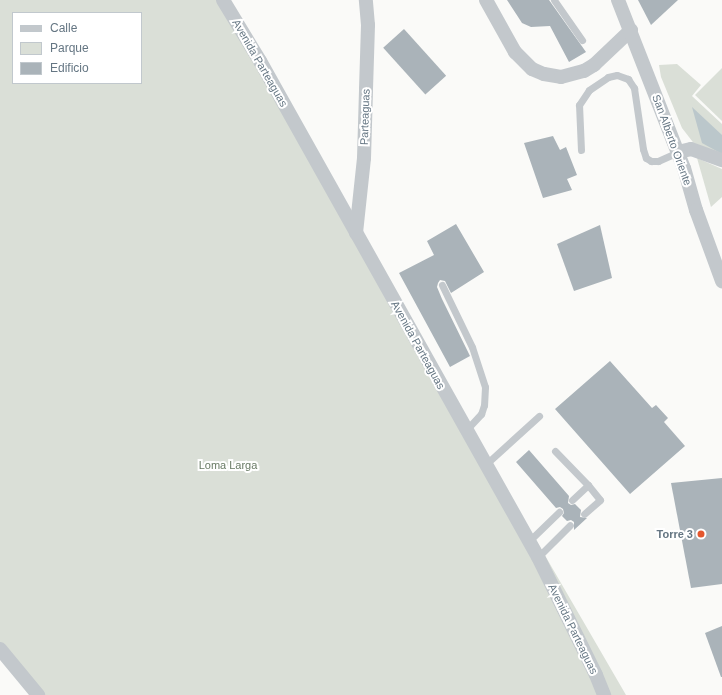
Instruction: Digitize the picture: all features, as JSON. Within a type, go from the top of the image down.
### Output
[{"type":"street","name":"Avenida Parteaguas","points":[[223,0],[260,62],[538,557],[596,675],[604,695]]},
{"type":"street","name":"Parteaguas","points":[[356,234],[364,150],[368,25],[366,0]]},
{"type":"street","points":[[486,0],[515,52],[528,65],[544,74],[561,77],[584,71],[594,65],[631,30]]},
{"type":"street","name":"San Alberto Oriente","points":[[618,0],[678,152],[696,210],[722,281]]},
{"type":"street","points":[[678,152],[691,149],[722,160]]},
{"type":"street","points":[[0,649],[38,695]]},
{"type":"lane","points":[[554,0],[582,40]]},
{"type":"lane","points":[[581,150],[579,105],[589,90],[608,77],[617,75],[628,79],[634,88],[643,149],[646,158],[651,161],[658,161],[678,152]]},
{"type":"lane","points":[[442,285],[472,347],[485,387],[484,404],[481,414],[466,430]]},
{"type":"lane","points":[[485,465],[539,416]]},
{"type":"lane","points":[[555,451],[588,485],[600,500],[584,514]]},
{"type":"lane","points":[[572,500],[588,485]]},
{"type":"lane","points":[[529,541],[559,512]]},
{"type":"lane","points":[[538,557],[570,525]]},
{"type":"green space","name":"Loma Larga","points":[[0,0],[218,0],[356,230],[626,695],[38,695],[0,649]]},
{"type":"green space","points":[[677,64],[701,85],[692,96],[722,124],[722,163],[699,150],[682,128],[661,77],[659,65]]},
{"type":"green space","points":[[722,68],[722,121],[695,95]]},
{"type":"green space","points":[[697,158],[722,169],[722,197],[711,207]]},
{"type":"shaded area","points":[[692,107],[722,135],[722,154],[702,143]]},
{"type":"building","points":[[507,0],[549,0],[586,52],[569,62],[550,26],[531,27],[522,23]]},
{"type":"building","points":[[638,0],[678,0],[651,25]]},
{"type":"building","points":[[404,29],[446,76],[425,95],[383,48]]},
{"type":"building","points":[[553,136],[560,150],[566,147],[577,175],[567,179],[572,190],[543,198],[524,143]]},
{"type":"building","points":[[456,224],[484,272],[451,293],[445,281],[440,280],[438,283],[437,287],[442,299],[470,356],[450,367],[399,273],[434,255],[427,241]]},
{"type":"building","points":[[600,225],[612,278],[574,291],[557,244]]},
{"type":"building","points":[[610,361],[652,408],[656,405],[668,418],[664,422],[685,446],[630,494],[555,409]]},
{"type":"building","points":[[529,450],[569,496],[568,503],[571,505],[575,504],[581,510],[580,517],[587,518],[574,530],[574,522],[571,520],[567,521],[562,516],[564,513],[563,509],[560,507],[556,508],[516,462]]},
{"type":"building","name":"Torre 3","points":[[722,478],[722,584],[691,588],[671,483]]},
{"type":"building","points":[[722,626],[722,677],[721,677],[705,633]]},
{"type":"place","name":"Torre 3","points":[[701,534]]}]
